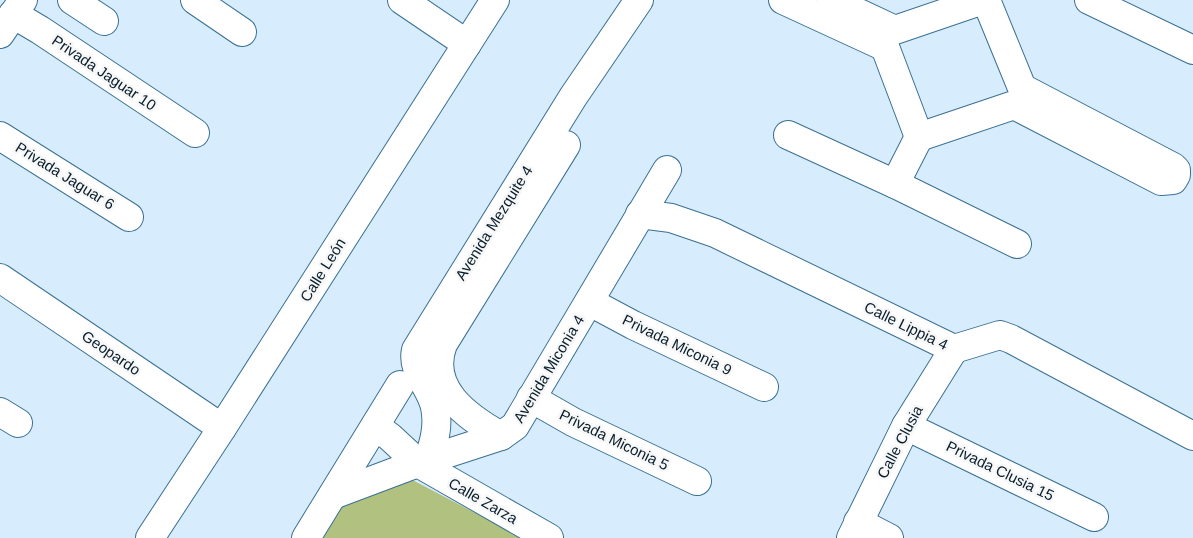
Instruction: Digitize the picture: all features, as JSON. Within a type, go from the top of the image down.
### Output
[{"type":"street","points":[[72,0],[104,21]]},
{"type":"street","points":[[195,0],[242,32]]},
{"type":"street","points":[[402,0],[467,44]]},
{"type":"street","name":"Calle León","points":[[150,538],[495,0]]},
{"type":"street","name":"Avenida Mezquite 4","points":[[423,461],[436,434],[437,420],[434,382],[442,344],[479,266],[581,102],[639,0]]},
{"type":"street","name":"Avenida Mezquite 4","points":[[581,102],[658,0]]},
{"type":"street","points":[[783,0],[890,39],[985,0],[1018,96],[1168,175]]},
{"type":"street","points":[[831,0],[890,39],[919,137]]},
{"type":"street","points":[[1089,0],[1193,50]]},
{"type":"street","name":"Privada Jaguar 10","points":[[12,16],[40,30],[195,133]]},
{"type":"street","points":[[894,184],[919,137],[1018,96]]},
{"type":"street","points":[[788,135],[1018,244]]},
{"type":"street","name":"Privada Jaguar 6","points":[[0,136],[130,217]]},
{"type":"street","name":"Avenida Miconia 4","points":[[333,494],[423,461],[501,436],[515,426],[667,170]]},
{"type":"street","name":"Calle Lippia 4","points":[[640,214],[671,218],[715,233],[954,349],[1000,335],[1193,436]]},
{"type":"street","name":"Geopardo","points":[[0,278],[222,428]]},
{"type":"street","name":"Privada Miconia 9","points":[[590,302],[633,325],[764,387]]},
{"type":"street","name":"Calle Clusia","points":[[854,530],[906,426],[954,349]]},
{"type":"street","name":"Avenida Mezquite 4","points":[[434,382],[462,410],[487,429],[501,436]]},
{"type":"street","points":[[306,538],[400,385]]},
{"type":"street","name":"Privada Miconia 5","points":[[531,398],[573,422],[697,481]]},
{"type":"street","name":"Calle Zarza","points":[[375,426],[423,461],[544,537]]},
{"type":"street","name":"Privada Clusia 15","points":[[906,426],[1094,517]]},
{"type":"street","points":[[854,530],[889,538]]},
{"type":"green space","points":[[403,475],[523,538],[313,538],[333,501]]}]
